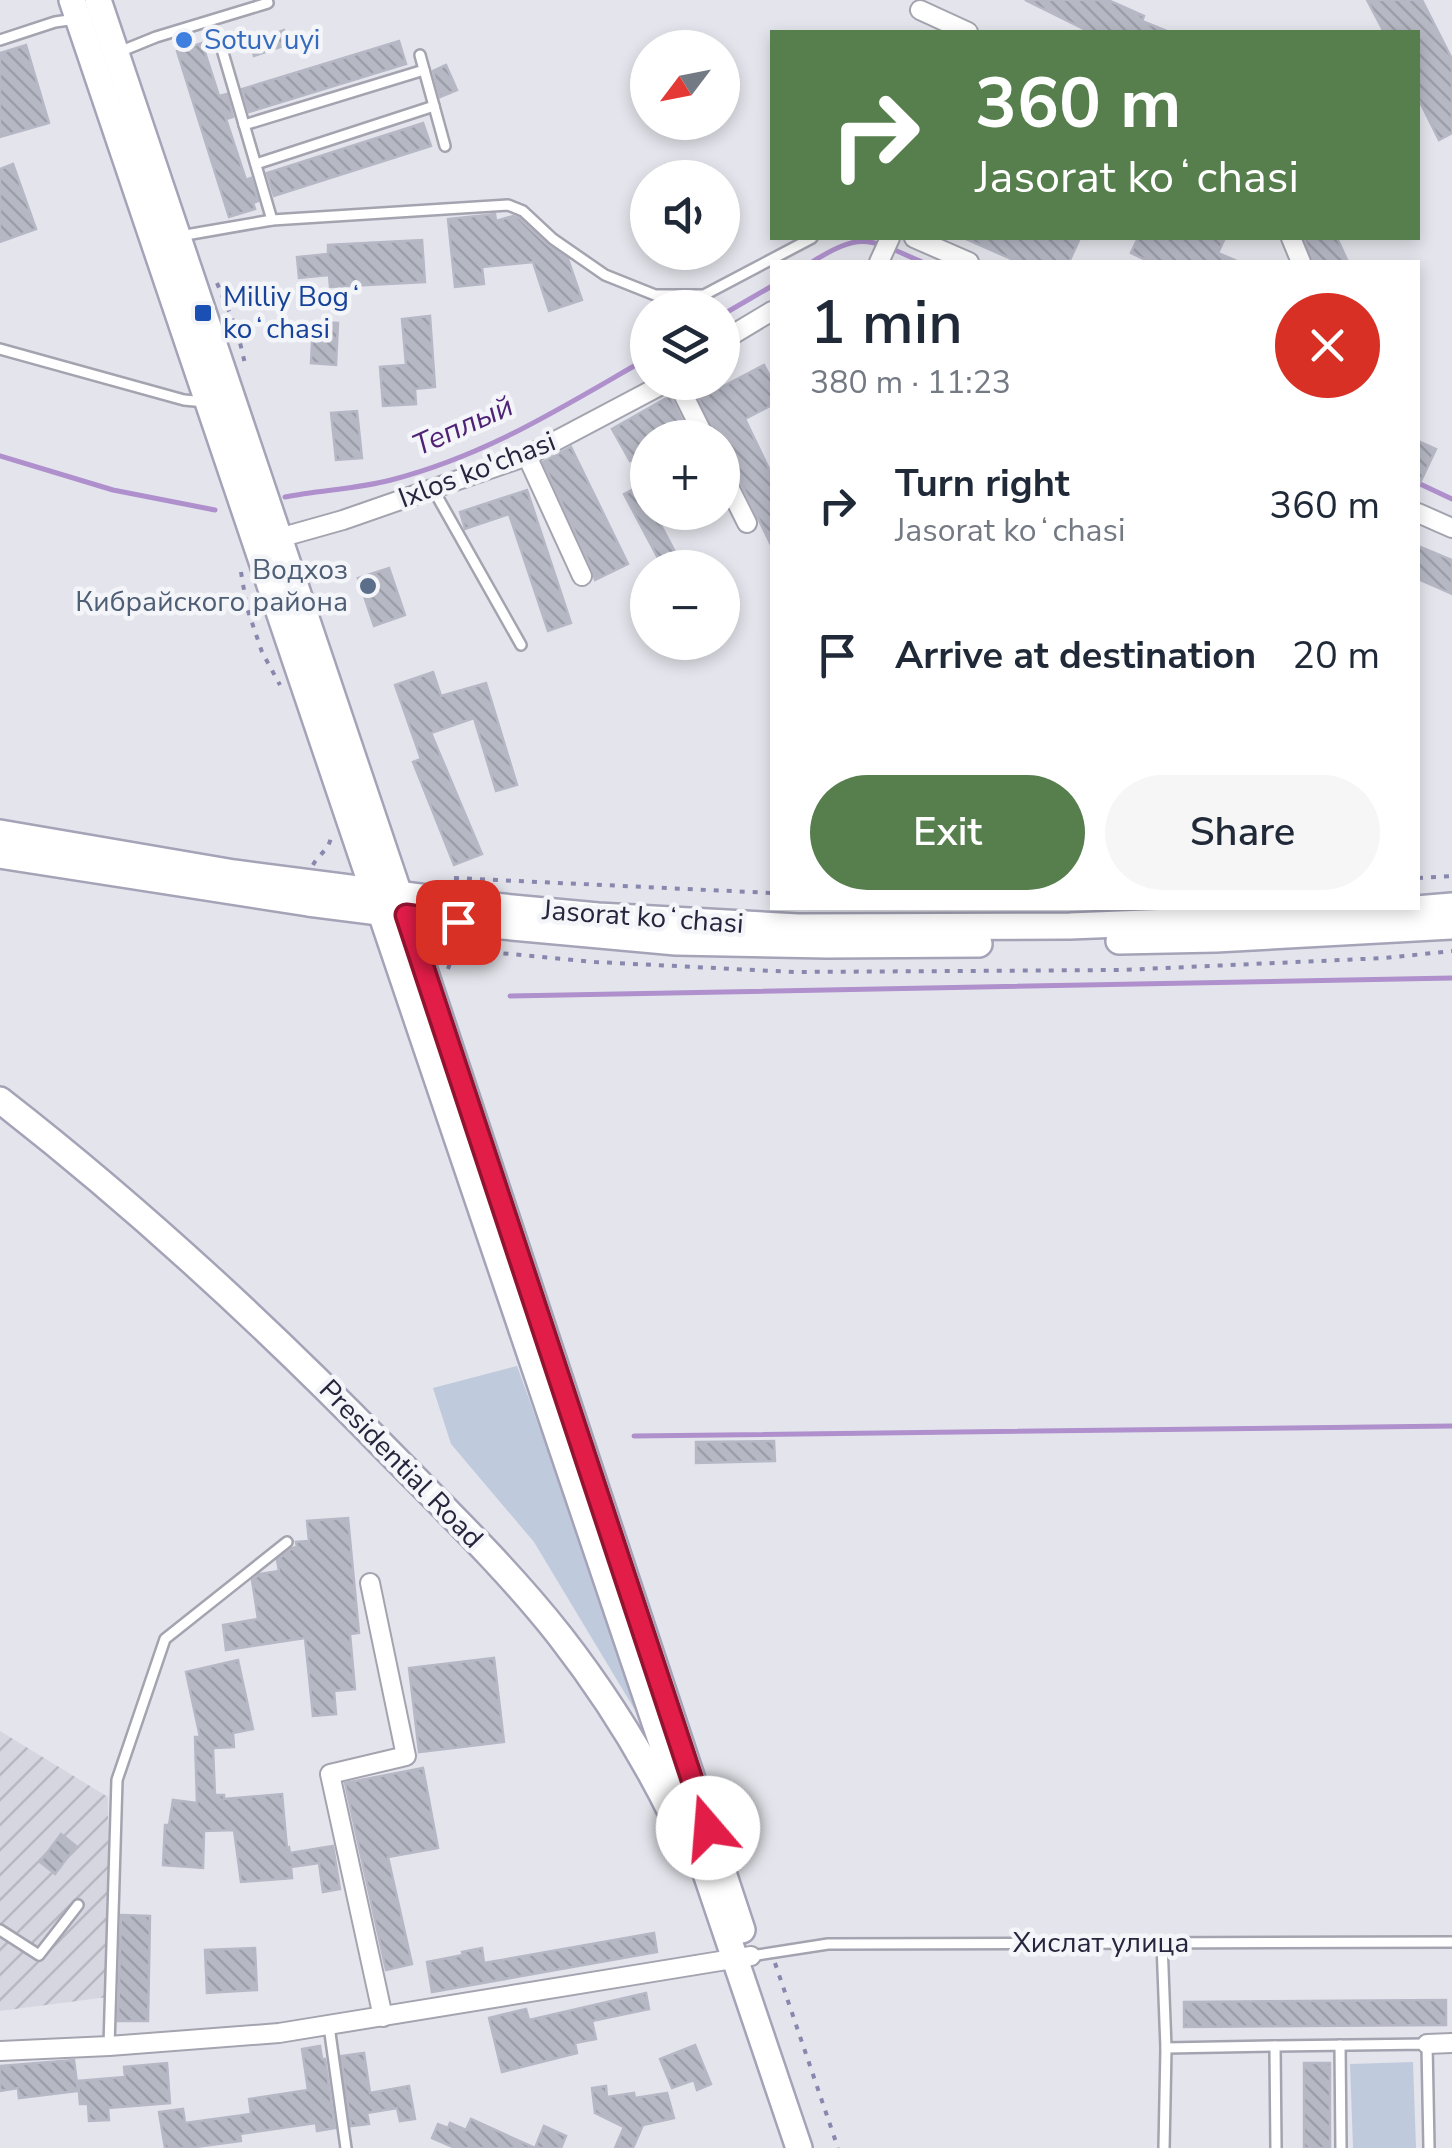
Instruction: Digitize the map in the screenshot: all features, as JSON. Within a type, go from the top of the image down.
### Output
[{"type":"main road","points":[[98,0],[279,538],[390,903],[676,1789],[714,1902],[752,1955],[800,2148]]},
{"type":"main road","points":[[76,9],[208,402],[390,903],[817,2148]]},
{"type":"main road","points":[[0,833],[390,903]]},
{"type":"main road","points":[[0,856],[68,868],[390,903]]},
{"type":"main road","name":"Jasorat koʻchasi","points":[[390,903],[482,905],[798,928],[1206,921],[1404,910]]},
{"type":"main road","name":"Jasorat koʻchasi","points":[[390,903],[676,942],[827,946],[1216,940],[1452,926]]},
{"type":"main road","name":"Jasorat koʻchasi","points":[[1420,909],[1452,906]]},
{"type":"main road","name":"Presidential Road","points":[[0,1100],[111,1190],[252,1315],[496,1561],[562,1638],[610,1709],[670,1809],[714,1902]]},
{"type":"street","points":[[920,10],[964,30]]},
{"type":"street","points":[[918,240],[964,260]]},
{"type":"street","points":[[740,331],[770,313]]},
{"type":"street","name":"Ixlos ko'chasi","points":[[279,538],[344,520],[527,456],[633,400]]},
{"type":"street","points":[[527,456],[582,576]]},
{"type":"street","points":[[740,508],[748,524]]},
{"type":"street","points":[[1420,513],[1452,528]]},
{"type":"street","points":[[370,1583],[406,1756],[330,1774],[383,2017]]},
{"type":"street","points":[[0,2050],[279,2033],[752,1955]]},
{"type":"street","points":[[1428,2044],[1452,2044]]},
{"type":"lane","points":[[116,53],[268,3],[267,0]]},
{"type":"lane","points":[[0,40],[55,22],[76,9]]},
{"type":"lane","points":[[219,39],[272,220]]},
{"type":"lane","points":[[420,56],[445,146]]},
{"type":"lane","points":[[244,126],[424,70]]},
{"type":"lane","points":[[256,164],[434,106]]},
{"type":"lane","points":[[178,237],[272,220],[508,205],[523,211],[605,275],[655,296],[704,296],[770,261]]},
{"type":"lane","points":[[771,260],[808,240]]},
{"type":"lane","points":[[0,349],[184,400],[208,402]]},
{"type":"lane","points":[[433,489],[521,646]]},
{"type":"lane","points":[[109,2046],[117,1780],[165,1639],[287,1542]]},
{"type":"lane","points":[[0,1930],[39,1956],[78,1904]]},
{"type":"lane","name":"Хислат улица","points":[[752,1955],[828,1944],[1452,1942]]},
{"type":"lane","points":[[1162,1943],[1164,2148]]},
{"type":"lane","points":[[328,2026],[346,2148]]},
{"type":"lane","points":[[1166,2048],[1428,2044],[1429,2148]]},
{"type":"lane","points":[[1340,2045],[1341,2148]]},
{"type":"lane","points":[[1275,2046],[1276,2148]]},
{"type":"path","points":[[217,282],[237,330],[250,383]]},
{"type":"path","points":[[239,563],[247,608],[262,652],[284,692]]},
{"type":"path","points":[[310,870],[331,840],[331,830]]},
{"type":"path","points":[[1420,878],[1452,876]]},
{"type":"path","points":[[450,878],[770,893]]},
{"type":"path","points":[[450,978],[448,967],[458,953],[478,951],[595,962],[794,972],[1121,970],[1452,952]]},
{"type":"path","points":[[752,1955],[838,2148]]},
{"type":"shaded area","points":[[517,1366],[650,1735],[534,1542],[451,1444],[433,1388]]},
{"type":"shaded area","points":[[0,1731],[108,1797],[108,1997],[0,2011]]},
{"type":"shaded area","points":[[1413,2062],[1416,2148],[1353,2148],[1350,2064]]},
{"type":"building","points":[[1025,0],[1108,0],[1164,30],[1086,30]]},
{"type":"building","points":[[1367,0],[1422,0],[1452,59],[1452,133],[1439,140],[1420,102],[1420,30],[1383,30]]},
{"type":"building","points":[[284,30],[289,44],[254,56],[250,42]]},
{"type":"building","points":[[399,41],[406,64],[249,112],[242,89]]},
{"type":"building","points":[[202,43],[219,96],[227,94],[233,117],[226,119],[246,180],[251,178],[258,201],[253,203],[255,209],[229,217],[177,51]]},
{"type":"building","points":[[26,45],[49,123],[0,137],[0,53]]},
{"type":"building","points":[[446,65],[457,90],[440,97],[433,71]]},
{"type":"building","points":[[423,123],[431,146],[274,196],[267,173]]},
{"type":"building","points":[[13,164],[36,229],[0,242],[0,169]]},
{"type":"building","points":[[495,214],[496,221],[519,218],[568,259],[582,300],[549,311],[533,262],[482,267],[484,284],[455,287],[448,219]]},
{"type":"building","points":[[422,240],[425,282],[330,287],[329,275],[299,278],[297,257],[328,254],[328,245]]},
{"type":"building","points":[[968,240],[1079,240],[1070,260],[1014,260]]},
{"type":"building","points":[[1137,240],[1224,240],[1218,253],[1234,260],[1146,260],[1131,253]]},
{"type":"building","points":[[1305,240],[1338,240],[1347,260],[1312,260]]},
{"type":"building","points":[[430,316],[435,387],[415,389],[416,404],[383,406],[380,367],[406,365],[402,319]]},
{"type":"building","points":[[313,322],[338,323],[336,365],[311,363]]},
{"type":"building","points":[[764,365],[770,376],[770,406],[745,419],[770,471],[770,543],[740,481],[740,420],[709,420],[699,400],[740,400],[740,378]]},
{"type":"building","points":[[663,400],[672,400],[682,420],[630,420],[630,461],[612,429]]},
{"type":"building","points":[[357,411],[362,458],[336,460],[331,413]]},
{"type":"building","points":[[1420,442],[1436,449],[1420,483]]},
{"type":"building","points":[[571,447],[628,564],[595,580],[543,462]]},
{"type":"building","points":[[527,490],[571,623],[548,631],[509,514],[465,529],[460,512]]},
{"type":"building","points":[[643,530],[663,530],[674,550],[654,550]]},
{"type":"building","points":[[1420,547],[1452,560],[1452,594],[1420,580]]},
{"type":"building","points":[[389,568],[405,615],[374,626],[358,578]]},
{"type":"building","points":[[433,672],[441,696],[486,683],[517,785],[496,791],[474,718],[431,733],[482,854],[454,865],[413,762],[421,759],[395,685]]},
{"type":"building","points":[[774,1441],[775,1461],[696,1463],[696,1442]]},
{"type":"building","points":[[348,1518],[359,1633],[350,1634],[355,1689],[334,1691],[336,1714],[313,1716],[305,1638],[226,1650],[223,1625],[258,1619],[252,1580],[260,1574],[279,1571],[277,1560],[297,1547],[296,1542],[309,1541],[307,1521]]},
{"type":"building","points":[[494,1658],[504,1742],[419,1752],[409,1668]]},
{"type":"building","points":[[238,1660],[253,1729],[233,1733],[234,1747],[213,1748],[215,1795],[224,1795],[224,1799],[282,1794],[290,1853],[333,1846],[340,1889],[323,1892],[319,1863],[291,1867],[292,1878],[241,1882],[234,1830],[204,1831],[203,1868],[163,1865],[165,1825],[169,1825],[173,1800],[197,1803],[195,1737],[200,1737],[186,1672]]},
{"type":"building","points":[[423,1768],[438,1848],[388,1857],[412,1964],[386,1970],[345,1783]]},
{"type":"building","points":[[61,1834],[76,1846],[55,1874],[40,1862]]},
{"type":"building","points":[[121,1915],[150,1916],[148,2021],[118,2021]]},
{"type":"building","points":[[654,1933],[657,1952],[432,1992],[427,1962],[463,1955],[462,1952],[482,1948],[484,1963]]},
{"type":"building","points":[[255,1948],[257,1990],[207,1993],[205,1950]]},
{"type":"building","points":[[646,1993],[649,2009],[592,2021],[596,2039],[575,2043],[577,2053],[502,2072],[489,2018],[526,2009],[529,2020]]},
{"type":"building","points":[[1446,2000],[1446,2025],[1184,2027],[1184,2002]]},
{"type":"building","points":[[695,2045],[711,2084],[697,2090],[694,2080],[672,2088],[660,2059]]},
{"type":"building","points":[[320,2046],[335,2128],[317,2131],[316,2123],[240,2134],[241,2141],[165,2148],[159,2112],[183,2109],[185,2123],[251,2114],[249,2099],[308,2090],[302,2049]]},
{"type":"building","points":[[364,2053],[370,2093],[409,2086],[415,2119],[400,2121],[397,2108],[367,2113],[369,2124],[351,2126],[341,2056]]},
{"type":"building","points":[[74,2060],[78,2091],[19,2098],[18,2088],[0,2091],[0,2066]]},
{"type":"building","points":[[167,2063],[170,2103],[108,2108],[109,2120],[89,2121],[88,2104],[80,2104],[78,2081],[125,2077],[124,2067]]},
{"type":"building","points":[[1304,2063],[1330,2063],[1330,2148],[1304,2148]]},
{"type":"building","points":[[606,2086],[607,2097],[667,2093],[674,2118],[643,2125],[633,2148],[615,2148],[624,2127],[595,2113],[592,2088]]},
{"type":"building","points":[[471,2119],[535,2148],[455,2148],[432,2138],[438,2124],[448,2128],[450,2123],[466,2130]]},
{"type":"building","points":[[544,2126],[566,2136],[561,2148],[535,2148]]},
{"type":"waterway","name":"Теплый","points":[[815,260],[856,242],[878,244],[917,260]]},
{"type":"waterway","name":"Теплый","points":[[740,305],[770,287]]},
{"type":"waterway","name":"Теплый","points":[[285,497],[378,483],[426,470],[524,428],[630,368]]},
{"type":"waterway","name":"Теплый","points":[[0,456],[113,490],[215,510]]},
{"type":"waterway","name":"Теплый","points":[[1420,484],[1452,499]]},
{"type":"waterway","points":[[510,996],[1452,978]]},
{"type":"waterway","points":[[634,1436],[1452,1426]]},
{"type":"place","name":"Sotuv uyi","points":[[184,40]]},
{"type":"place","name":"Milliy Bogʻ koʻchasi","points":[[203,313]]},
{"type":"place","name":"Водхоз Кибрайского района","points":[[368,586]]},
{"type":"route","points":[[458,922],[406,915],[708,1828]]}]
